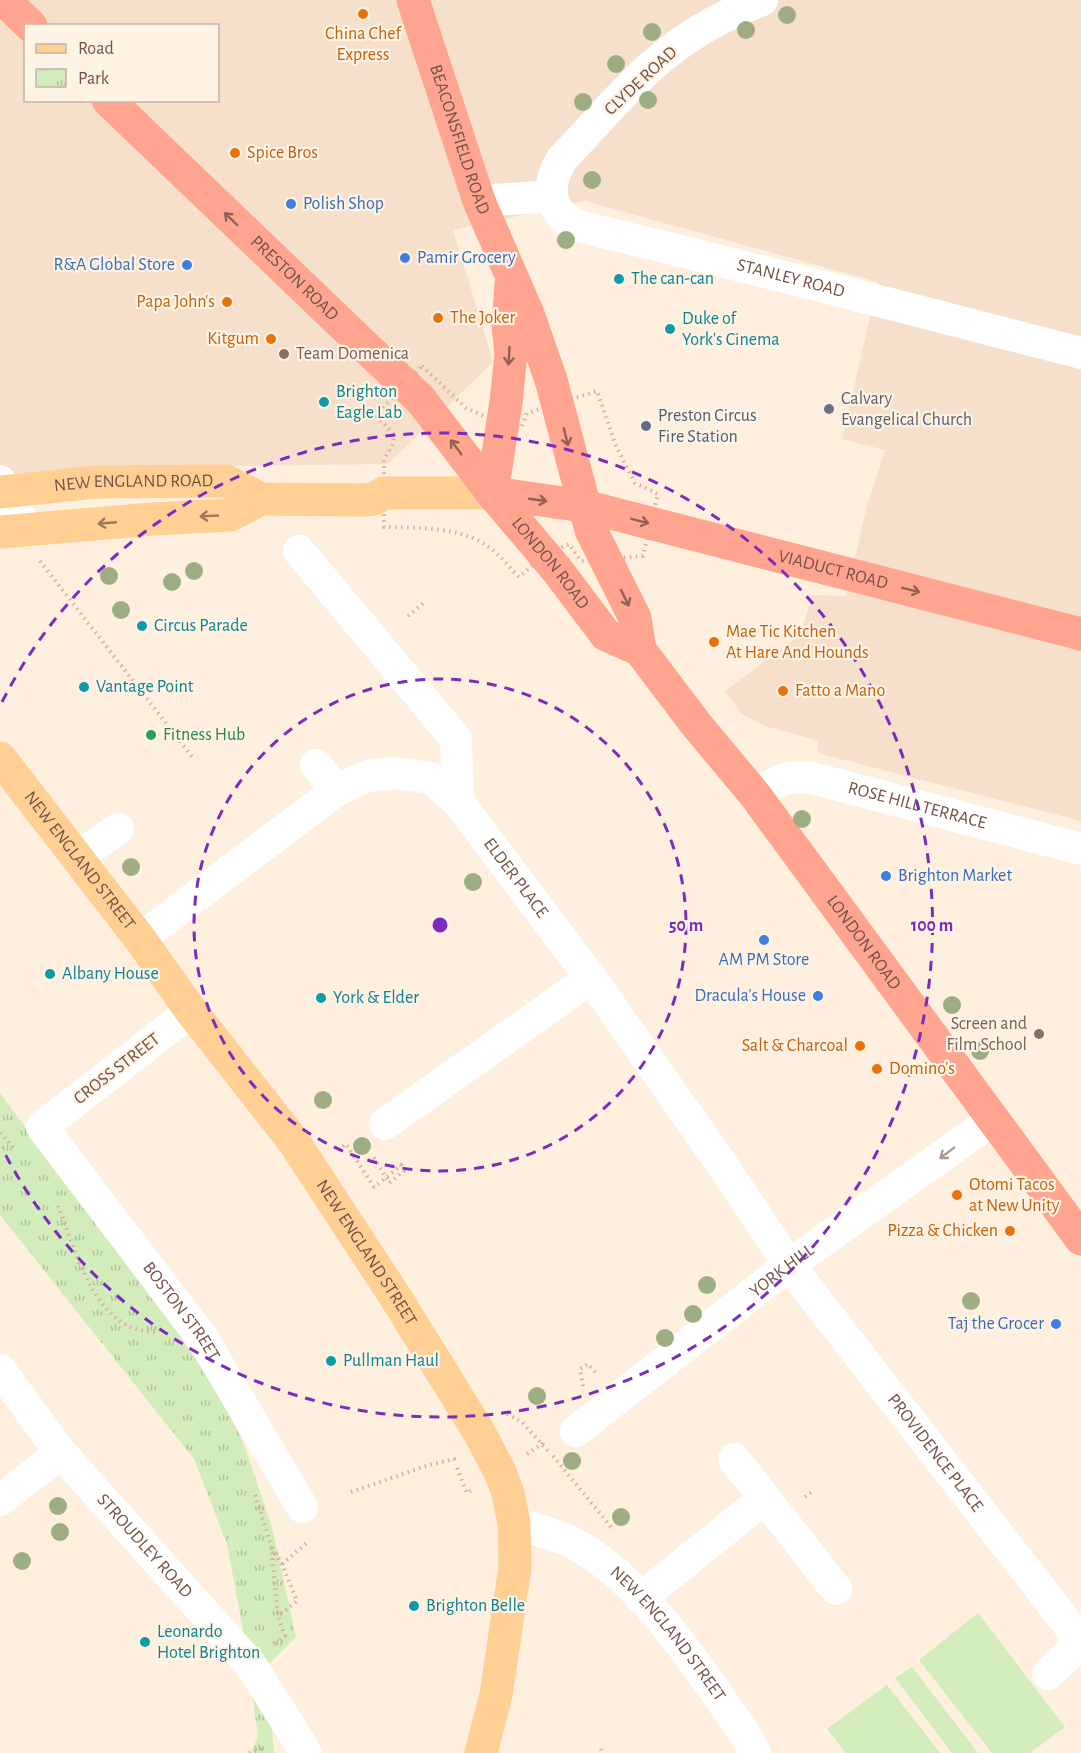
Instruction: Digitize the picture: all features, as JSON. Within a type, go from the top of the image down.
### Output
[{"type":"highway","points":[[4,0],[29,24]]},
{"type":"highway","name":"BEACONSFIELD ROAD","points":[[413,0],[479,201],[528,314],[551,380],[584,506]]},
{"type":"highway","name":"PRESTON ROAD","points":[[110,102],[421,400],[492,493]]},
{"type":"highway","name":"BEACONSFIELD ROAD","points":[[492,493],[511,354],[508,324],[512,277]]},
{"type":"highway","name":"VIADUCT ROAD","points":[[492,493],[584,506],[1081,634]]},
{"type":"highway","name":"LONDON ROAD","points":[[492,493],[557,570],[606,635],[640,650]]},
{"type":"highway","name":"LONDON ROAD","points":[[584,506],[591,530],[634,618],[640,650],[754,795],[1081,1239]]},
{"type":"main road","name":"NEW ENGLAND ROAD","points":[[2,488],[94,482],[226,481],[261,499],[364,500],[374,499],[384,493],[492,493]]},
{"type":"main road","name":"NEW ENGLAND ROAD","points":[[20,538],[152,519],[230,515],[261,499]]},
{"type":"main road","name":"NEW ENGLAND STREET","points":[[0,758],[312,1167],[466,1412],[500,1472],[508,1493],[514,1523]]},
{"type":"main road","points":[[481,1753],[496,1695],[511,1597],[515,1567],[514,1523]]},
{"type":"street","name":"CLYDE ROAD","points":[[552,196],[553,177],[562,159],[627,90],[666,54],[702,29],[754,2]]},
{"type":"street","points":[[479,201],[552,196]]},
{"type":"street","name":"STANLEY ROAD","points":[[552,196],[562,215],[578,226],[726,261],[805,284],[1081,353]]},
{"type":"street","points":[[2,488],[20,538]]},
{"type":"street","points":[[299,551],[456,739],[458,802]]},
{"type":"street","points":[[316,765],[337,790]]},
{"type":"street","name":"ELDER PLACE","points":[[140,939],[337,790],[368,776],[394,773],[431,778],[458,802],[591,978],[723,1166],[789,1265]]},
{"type":"street","name":"ROSE HILL TERRACE","points":[[754,795],[792,776],[812,778],[1081,849]]},
{"type":"street","points":[[76,858],[118,829]]},
{"type":"street","points":[[385,1124],[591,978]]},
{"type":"street","name":"CROSS STREET","points":[[42,1127],[192,1011]]},
{"type":"street","name":"YORK HILL","points":[[576,1431],[789,1265],[994,1119]]},
{"type":"street","name":"BOSTON STREET","points":[[42,1127],[203,1339],[302,1507]]},
{"type":"street","name":"PROVIDENCE PLACE","points":[[789,1265],[1081,1642]]},
{"type":"street","name":"STROUDLEY ROAD","points":[[0,1370],[61,1453],[251,1665],[306,1753]]},
{"type":"street","points":[[0,1500],[61,1453]]},
{"type":"street","points":[[734,1459],[836,1589]]},
{"type":"street","points":[[641,1598],[765,1498]]},
{"type":"street","name":"NEW ENGLAND STREET","points":[[514,1523],[570,1542],[610,1569],[641,1598],[689,1653],[748,1739],[754,1753]]},
{"type":"street","points":[[1048,1674],[1081,1642]]},
{"type":"path","points":[[20,538],[193,758]]},
{"type":"path","points":[[408,616],[426,601]]},
{"type":"path","points":[[0,1133],[22,1157]]},
{"type":"path","points":[[384,1179],[401,1165],[404,1171],[389,1183]]},
{"type":"path","points":[[57,1204],[93,1291],[106,1308],[116,1319],[135,1329],[166,1332]]},
{"type":"path","points":[[466,1412],[496,1408],[522,1422],[618,1535]]},
{"type":"path","points":[[351,1492],[429,1465],[454,1459],[467,1493],[500,1472]]},
{"type":"path","points":[[251,1665],[285,1636],[278,1616],[270,1545],[254,1492]]},
{"type":"path","points":[[282,1564],[309,1541]]},
{"type":"path","points":[[270,1545],[282,1564],[297,1601],[278,1616]]},
{"type":"path","points":[[249,1753],[264,1750],[270,1740]]},
{"type":"shaded area","points":[[0,0],[1081,0],[1081,821],[821,754],[817,749],[819,741],[765,726],[742,714],[725,691],[797,637],[799,630],[802,630],[812,595],[846,596],[867,506],[885,450],[842,439],[878,282],[585,201],[453,230],[493,362],[388,464],[148,467],[0,475]]},
{"type":"green space","points":[[0,1093],[178,1333],[215,1388],[243,1442],[272,1527],[296,1637],[267,1666],[274,1753],[251,1753],[258,1736],[244,1635],[227,1544],[194,1459],[0,1215]]},
{"type":"green space","points":[[978,1613],[1065,1727],[1030,1753],[992,1753],[919,1660]]},
{"type":"green space","points":[[912,1667],[978,1753],[952,1753],[895,1678]]},
{"type":"green space","points":[[887,1685],[940,1753],[846,1753],[827,1729]]},
{"type":"place","name":"China Chef Express","points":[[363,14]]},
{"type":"place","name":"Spice Bros","points":[[235,153]]},
{"type":"place","name":"Polish Shop","points":[[291,204]]},
{"type":"place","name":"Pamir Grocery","points":[[405,258]]},
{"type":"place","name":"R&A Global Store","points":[[187,265]]},
{"type":"place","name":"The can-can","points":[[619,279]]},
{"type":"place","name":"Papa John's","points":[[227,302]]},
{"type":"place","name":"The Joker","points":[[438,318]]},
{"type":"place","name":"Duke of York's Cinema","points":[[670,329]]},
{"type":"place","name":"Kitgum","points":[[271,339]]},
{"type":"place","name":"Team Domenica","points":[[284,354]]},
{"type":"place","name":"Brighton Eagle Lab","points":[[324,402]]},
{"type":"place","name":"Calvary Evangelical Church","points":[[829,409]]},
{"type":"place","name":"Preston Circus Fire Station","points":[[646,426]]},
{"type":"place","name":"Circus Parade","points":[[142,626]]},
{"type":"place","name":"Mae Tic Kitchen At Hare And Hounds","points":[[714,642]]},
{"type":"place","name":"Vantage Point","points":[[84,687]]},
{"type":"place","name":"Fatto a Mano","points":[[783,691]]},
{"type":"place","name":"Fitness Hub","points":[[151,735]]},
{"type":"place","name":"Brighton Market","points":[[886,876]]},
{"type":"place","name":"AM PM Store","points":[[764,940]]},
{"type":"place","name":"Albany House","points":[[50,974]]},
{"type":"place","name":"Dracula's House","points":[[818,996]]},
{"type":"place","name":"York & Elder","points":[[321,998]]},
{"type":"place","name":"Screen and Film School","points":[[1039,1034]]},
{"type":"place","name":"Salt & Charcoal","points":[[860,1046]]},
{"type":"place","name":"Domino's","points":[[877,1069]]},
{"type":"place","name":"Otomi Tacos at New Unity","points":[[957,1195]]},
{"type":"place","name":"Pizza & Chicken","points":[[1010,1231]]},
{"type":"place","name":"Taj the Grocer","points":[[1056,1324]]},
{"type":"place","name":"Pullman Haul","points":[[331,1361]]},
{"type":"place","name":"Brighton Belle","points":[[414,1606]]},
{"type":"place","name":"Leonardo Hotel Brighton","points":[[145,1642]]}]
